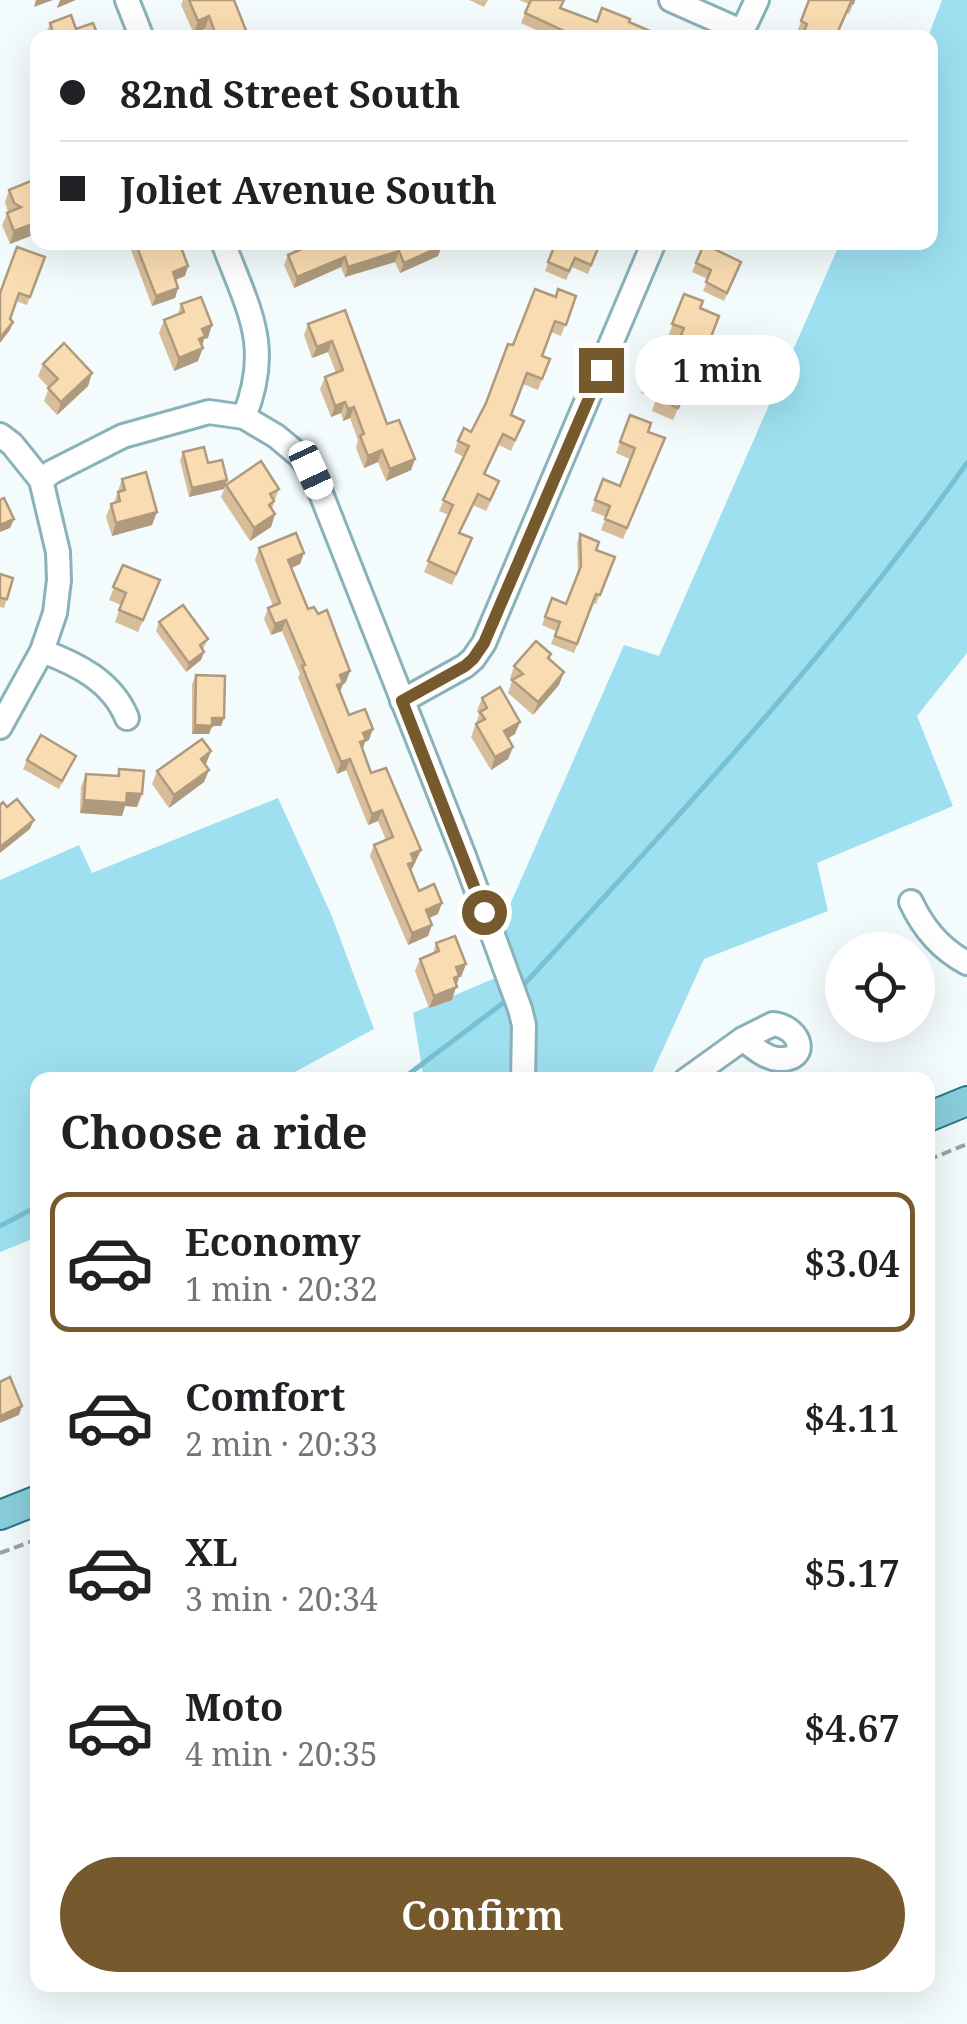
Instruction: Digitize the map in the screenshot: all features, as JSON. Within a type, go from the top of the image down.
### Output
[{"type":"main road","points":[[935,1114],[967,1101]]},
{"type":"main road","points":[[0,1515],[30,1503]]},
{"type":"street","points":[[127,0],[139,30]]},
{"type":"street","points":[[671,0],[732,30]]},
{"type":"street","points":[[742,30],[757,0]]},
{"type":"street","points":[[227,250],[259,346],[253,396],[244,417]]},
{"type":"street","points":[[402,701],[465,666],[484,643],[651,250]]},
{"type":"street","points":[[41,480],[123,436],[209,412],[244,417],[300,456],[311,470],[464,856],[520,1009],[524,1025],[523,1072]]},
{"type":"street","points":[[0,435],[41,480],[58,552],[59,580],[55,613],[42,651],[0,727]]},
{"type":"street","points":[[42,651],[91,674],[122,705],[127,718]]},
{"type":"street","points":[[911,902],[919,920],[949,954],[967,963]]},
{"type":"street","points":[[697,1072],[743,1039]]},
{"type":"path","points":[[935,1157],[967,1144]]},
{"type":"path","points":[[0,1553],[30,1542]]},
{"type":"shaded area","points":[[942,0],[967,0],[967,653],[917,716],[953,806],[817,863],[828,911],[704,959],[653,1072],[423,1072],[413,1013],[507,973],[495,939],[624,645],[659,656],[837,250],[938,250],[938,30],[931,30]]},
{"type":"shaded area","points":[[278,798],[331,914],[374,1029],[295,1072],[30,1072],[30,1240],[0,1252],[0,880],[79,845],[92,873]]},
{"type":"building","points":[[189,0],[234,0],[246,30],[214,30],[209,16],[198,21]]},
{"type":"building","points":[[531,0],[564,0],[560,8],[597,22],[602,8],[648,30],[562,30],[525,13]]},
{"type":"building","points":[[809,0],[854,0],[839,30],[804,30],[807,24],[801,21]]},
{"type":"building","points":[[71,15],[76,29],[93,23],[96,30],[52,30],[50,23]]},
{"type":"building","points":[[30,181],[30,225],[14,231],[7,213],[21,207],[14,203],[9,190]]},
{"type":"building","points":[[17,247],[45,257],[30,297],[19,293],[10,319],[13,322],[0,338],[0,293]]},
{"type":"building","points":[[138,250],[182,250],[188,266],[173,272],[178,288],[156,296]]},
{"type":"building","points":[[300,250],[433,250],[404,263],[399,251],[348,267],[345,257],[297,277],[288,255]]},
{"type":"building","points":[[553,250],[597,250],[591,265],[575,258],[569,271],[548,262]]},
{"type":"building","points":[[701,250],[716,250],[741,262],[727,293],[706,282],[711,270],[696,263]]},
{"type":"building","points":[[535,289],[556,297],[558,289],[576,296],[566,325],[555,321],[542,356],[550,359],[542,379],[527,373],[511,415],[524,421],[515,440],[503,434],[484,474],[499,481],[490,500],[478,494],[459,533],[472,538],[456,574],[428,561],[453,505],[443,500],[469,446],[458,441],[464,428],[471,432],[486,403],[508,344],[513,345]]},
{"type":"building","points":[[684,294],[703,301],[700,308],[719,316],[678,408],[656,398],[662,387],[646,380],[660,349],[673,355],[684,328],[672,324]]},
{"type":"building","points":[[201,297],[212,325],[202,329],[205,336],[199,339],[203,348],[179,358],[164,320],[184,312],[181,304]]},
{"type":"building","points":[[345,310],[387,424],[399,420],[415,459],[390,469],[382,450],[368,456],[354,407],[348,409],[345,402],[335,406],[325,377],[343,370],[332,341],[317,347],[308,324]]},
{"type":"building","points":[[64,343],[92,373],[61,402],[48,388],[58,379],[43,364]]},
{"type":"building","points":[[630,415],[651,423],[648,432],[665,438],[627,528],[605,519],[610,506],[595,500],[603,479],[620,486],[635,448],[620,442]]},
{"type":"building","points":[[204,447],[208,463],[222,460],[227,480],[192,488],[183,452]]},
{"type":"building","points":[[261,461],[279,489],[270,494],[274,501],[269,505],[275,514],[254,528],[226,485]]},
{"type":"building","points":[[146,472],[157,512],[116,523],[111,504],[120,501],[118,492],[125,490],[122,479]]},
{"type":"building","points":[[4,498],[14,519],[0,525],[0,500]]},
{"type":"building","points":[[296,533],[304,553],[288,560],[308,609],[314,607],[318,614],[327,610],[350,671],[340,675],[343,683],[337,685],[349,715],[365,709],[373,729],[363,733],[366,740],[360,742],[371,773],[386,768],[421,850],[411,854],[414,862],[408,864],[419,891],[434,884],[442,903],[426,910],[432,925],[412,933],[374,845],[393,837],[382,810],[372,814],[350,759],[341,762],[286,620],[275,624],[268,608],[280,603],[259,548]]},
{"type":"building","points":[[580,534],[599,542],[596,550],[615,557],[577,644],[555,636],[560,622],[545,617],[552,598],[566,604],[581,566]]},
{"type":"building","points":[[123,565],[160,580],[143,620],[119,610],[126,593],[113,587]]},
{"type":"building","points":[[0,574],[13,578],[7,599],[0,598]]},
{"type":"building","points":[[183,605],[208,639],[200,645],[204,652],[189,663],[159,622]]},
{"type":"building","points":[[536,641],[564,672],[538,702],[512,680],[523,674],[514,666]]},
{"type":"building","points":[[196,675],[225,676],[224,718],[212,718],[212,726],[195,725]]},
{"type":"building","points":[[500,687],[520,722],[504,731],[513,747],[495,757],[476,724],[485,719],[480,712],[487,708],[482,698]]},
{"type":"building","points":[[41,735],[76,756],[62,781],[27,760]]},
{"type":"building","points":[[202,739],[211,751],[201,759],[209,770],[174,795],[157,771]]},
{"type":"building","points":[[119,769],[144,771],[142,794],[127,793],[126,803],[84,800],[86,774],[119,776]]},
{"type":"building","points":[[17,799],[34,820],[0,847],[0,805],[3,802],[7,807]]},
{"type":"building","points":[[455,936],[466,964],[456,967],[457,987],[434,996],[420,959],[439,951],[436,943]]},
{"type":"building","points":[[10,1377],[22,1406],[0,1416],[0,1382]]},
{"type":"waterway","points":[[519,990],[807,668],[967,463]]},
{"type":"waterway","points":[[412,1072],[507,1000]]},
{"type":"waterway","points":[[0,1226],[30,1210]]},
{"type":"route","points":[[484,912],[402,701],[465,666],[484,643],[601,370]]}]
